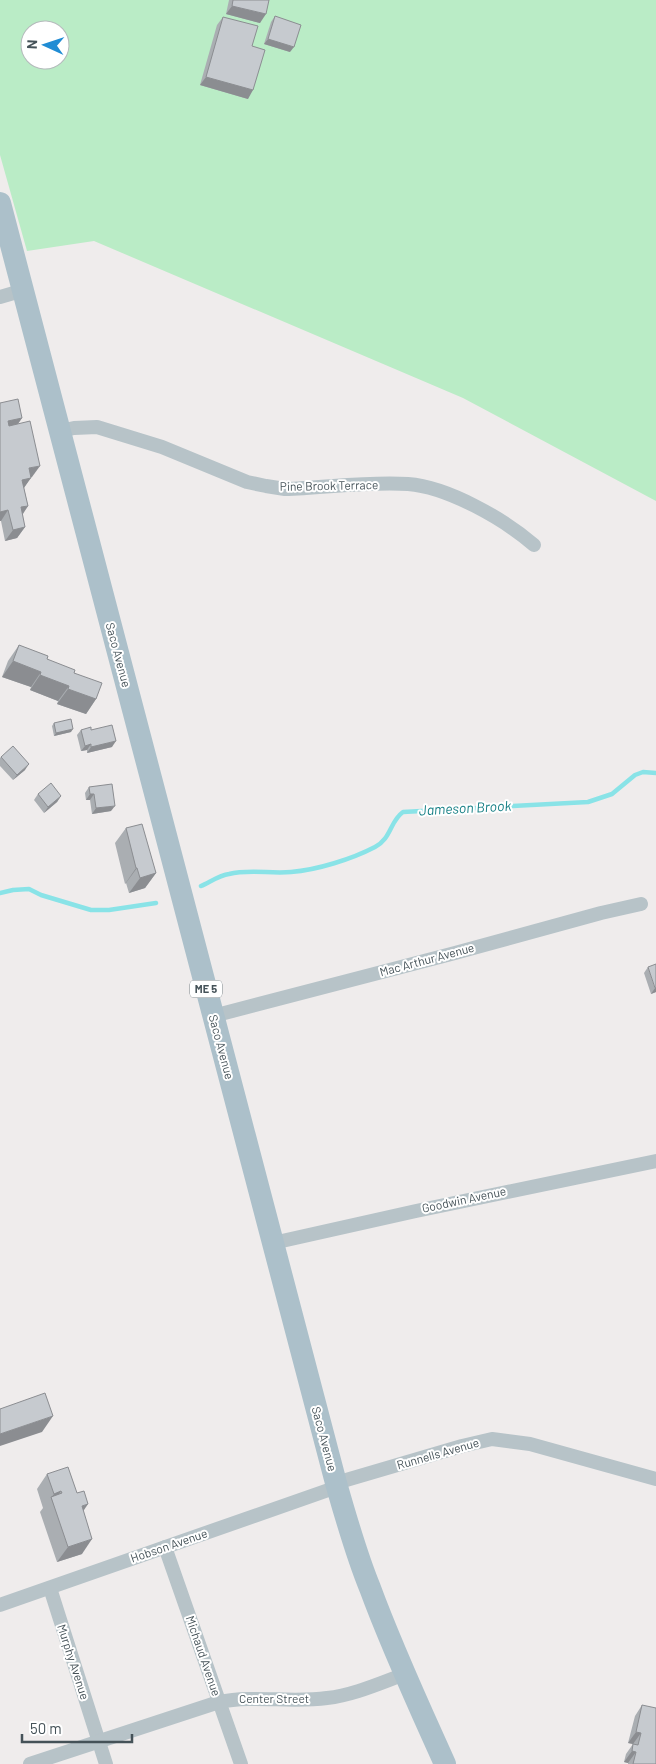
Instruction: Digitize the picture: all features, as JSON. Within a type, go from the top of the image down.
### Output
[{"type":"main road","name":"Saco Avenue","points":[[0,203],[337,1485],[369,1588],[445,1764]]},
{"type":"street","points":[[0,297],[24,290]]},
{"type":"street","name":"Pine Brook Terrace","points":[[60,431],[82,427],[98,427],[162,448],[219,472],[266,486],[284,488],[408,484],[432,488],[451,495],[490,515],[522,535],[534,545]]},
{"type":"street","name":"Mac Arthur Avenue","points":[[213,1016],[641,904]]},
{"type":"street","name":"Goodwin Avenue","points":[[273,1243],[416,1210],[656,1161]]},
{"type":"street","name":"Runnells Avenue","points":[[337,1485],[453,1449],[492,1439],[530,1444],[656,1479]]},
{"type":"street","name":"Hobson Avenue","points":[[0,1605],[337,1485]]},
{"type":"street","name":"Michaud Avenue","points":[[165,1547],[241,1764]]},
{"type":"street","name":"Murphy Avenue","points":[[50,1588],[106,1764]]},
{"type":"street","name":"Center Street","points":[[30,1764],[220,1702],[241,1698],[328,1698],[358,1691],[405,1674]]},
{"type":"green space","points":[[0,0],[656,0],[656,501],[463,398],[94,241],[27,251],[0,155]]},
{"type":"building","points":[[233,0],[269,0],[266,14],[232,6]]},
{"type":"building","points":[[275,16],[301,25],[294,47],[268,39]]},
{"type":"building","points":[[223,17],[258,26],[252,46],[265,50],[253,90],[206,77]]},
{"type":"building","points":[[18,399],[22,418],[8,421],[9,426],[30,421],[40,466],[29,468],[31,478],[22,480],[28,506],[21,507],[25,527],[13,530],[8,510],[0,512],[0,403]]},
{"type":"building","points":[[19,645],[48,656],[47,659],[75,670],[74,673],[102,683],[96,699],[68,689],[69,686],[40,675],[41,672],[13,661]]},
{"type":"building","points":[[71,719],[73,729],[56,733],[54,723]]},
{"type":"building","points":[[112,725],[116,741],[91,747],[91,744],[85,746],[81,730],[91,727],[91,730]]},
{"type":"building","points":[[13,746],[29,764],[17,775],[1,757]]},
{"type":"building","points":[[51,783],[61,796],[48,807],[38,794]]},
{"type":"building","points":[[112,784],[115,806],[96,808],[94,794],[90,794],[89,787]]},
{"type":"building","points":[[142,824],[156,873],[140,878],[126,828]]},
{"type":"building","points":[[656,964],[656,988],[655,988],[648,967]]},
{"type":"building","points":[[45,1393],[53,1416],[0,1434],[0,1409]]},
{"type":"building","points":[[68,1467],[77,1493],[84,1491],[88,1504],[82,1506],[92,1539],[68,1547],[51,1497],[62,1493],[61,1491],[54,1494],[47,1474]]},
{"type":"building","points":[[642,1705],[656,1708],[656,1764],[633,1764],[636,1752],[632,1751],[633,1744],[638,1745],[641,1733],[636,1732]]},
{"type":"waterway","name":"Jameson Brook","points":[[201,886],[222,876],[237,873],[301,871],[345,860],[380,844],[395,820],[403,812],[588,802],[612,794],[635,775],[643,772],[656,773]]},
{"type":"waterway","name":"Jameson Brook","points":[[0,893],[29,889],[41,895],[91,910],[109,910],[156,903]]}]
